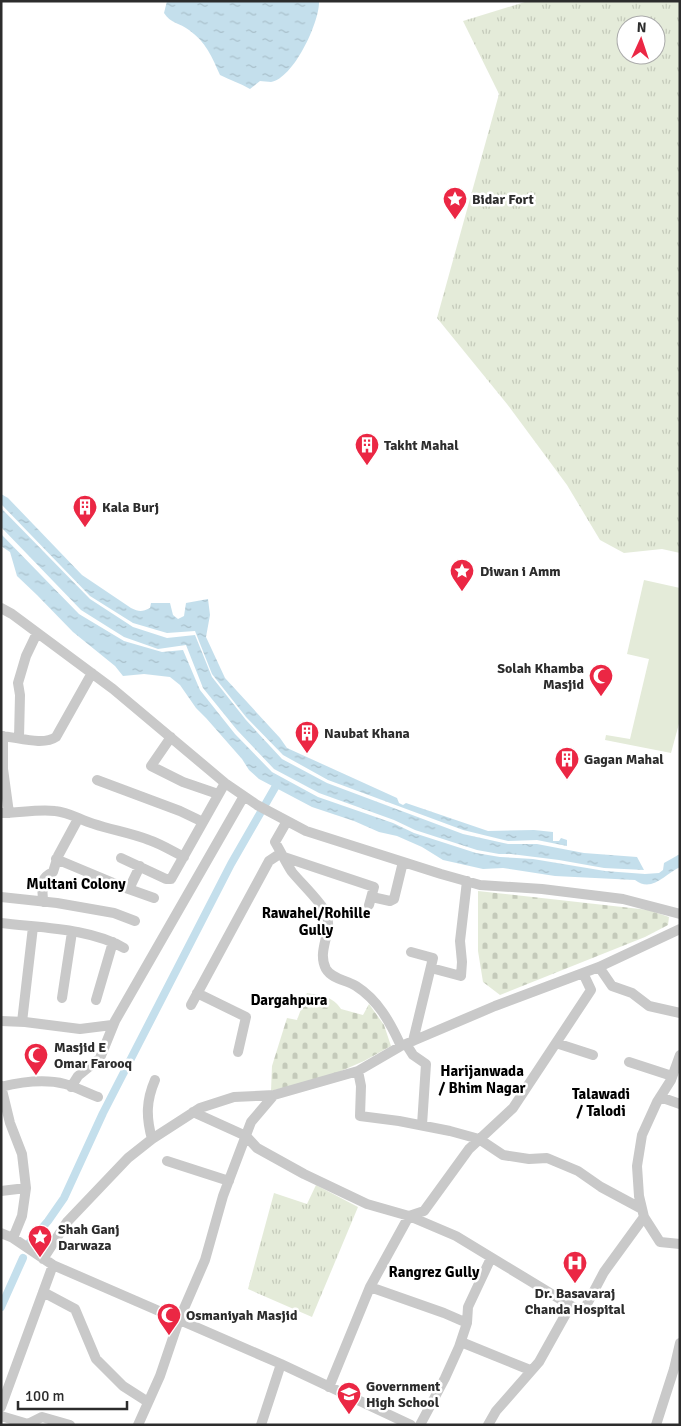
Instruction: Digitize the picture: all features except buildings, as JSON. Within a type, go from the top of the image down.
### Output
[{"type":"street","points":[[1,608],[92,673],[224,783],[257,805],[306,831],[480,885],[542,889],[623,899],[680,914]]},
{"type":"street","points":[[20,738],[20,695],[18,683],[26,656],[37,633]]},
{"type":"street","points":[[92,673],[56,737],[48,742],[2,736],[5,813],[39,810],[71,814],[78,819],[152,840],[184,857]]},
{"type":"street","points":[[170,737],[151,766],[183,782],[218,794]]},
{"type":"street","points":[[97,780],[180,811],[203,822]]},
{"type":"street","points":[[121,858],[169,880],[171,879],[224,783]]},
{"type":"street","points":[[71,1086],[78,1076],[100,1058],[112,1025],[244,796]]},
{"type":"street","points":[[43,902],[42,880],[46,875],[53,872],[56,859],[78,819]]},
{"type":"street","points":[[284,819],[275,842],[291,870],[326,911],[330,924],[324,943],[323,962],[327,970],[333,976],[355,985],[372,998],[407,1043],[413,1055],[426,1064],[422,1126]]},
{"type":"street","points":[[191,1005],[269,861],[283,855],[374,887],[371,901],[390,901],[394,899],[403,862]]},
{"type":"street","points":[[56,859],[129,890],[154,898]]},
{"type":"street","points":[[129,890],[140,866]]},
{"type":"street","points":[[431,968],[461,976],[460,941],[467,881]]},
{"type":"street","points":[[1,897],[114,913],[135,921]]},
{"type":"street","points":[[1,923],[72,932],[113,942],[124,948]]},
{"type":"street","points":[[22,1022],[33,927]]},
{"type":"street","points":[[43,1259],[67,1222],[128,1158],[152,1139],[200,1108],[234,1097],[274,1095],[358,1071],[407,1043],[495,1006],[599,967],[680,929]]},
{"type":"street","points":[[62,998],[72,932]]},
{"type":"street","points":[[96,1000],[113,942]]},
{"type":"street","points":[[407,1043],[433,958],[411,952]]},
{"type":"street","points":[[599,967],[612,986],[632,993],[649,1006],[680,1013]]},
{"type":"street","points":[[329,1387],[370,1287],[409,1216],[424,1211],[469,1149],[513,1108],[591,990],[583,973]]},
{"type":"street","points":[[197,994],[246,1017],[238,1052]]},
{"type":"street","points":[[1,1021],[80,1029],[112,1025]]},
{"type":"street","points":[[556,1043],[593,1055]]},
{"type":"street","points":[[680,1055],[672,1076],[642,1135],[637,1166],[638,1196],[643,1213],[660,1242],[680,1244]]},
{"type":"street","points":[[629,1062],[672,1076]]},
{"type":"street","points":[[358,1071],[361,1086],[360,1116],[422,1126],[479,1139],[503,1155],[529,1159],[547,1158],[578,1171],[643,1213]]},
{"type":"street","points":[[152,1139],[148,1126],[148,1097],[155,1080]]},
{"type":"street","points":[[13,1238],[22,1216],[26,1188],[22,1154],[10,1123],[1,1087],[19,1083],[47,1082],[71,1086],[98,1097]]},
{"type":"street","points":[[138,1425],[160,1376],[179,1320],[205,1260],[229,1181],[251,1122],[274,1095]]},
{"type":"street","points":[[660,1097],[680,1104]]},
{"type":"street","points":[[193,1112],[246,1136],[257,1148],[304,1174],[367,1204],[409,1216],[456,1236],[578,1310]]},
{"type":"street","points":[[167,1161],[229,1181]]},
{"type":"street","points":[[1,1191],[26,1188]]},
{"type":"street","points":[[488,1425],[496,1411],[539,1362],[568,1310],[578,1310],[586,1306],[604,1272],[643,1213]]},
{"type":"street","points":[[1,1233],[13,1238],[52,1265],[281,1364],[409,1424]]},
{"type":"street","points":[[420,1425],[445,1378],[461,1342],[467,1323],[468,1307],[491,1258]]},
{"type":"street","points":[[1,1407],[52,1265]]},
{"type":"street","points":[[370,1287],[467,1323]]},
{"type":"street","points":[[43,1292],[75,1309],[96,1359],[123,1386],[148,1402]]},
{"type":"street","points":[[461,1342],[530,1370]]},
{"type":"street","points":[[656,1425],[674,1369],[680,1343]]},
{"type":"street","points":[[261,1425],[281,1364]]},
{"type":"street","points":[[1,1416],[28,1424],[42,1417],[70,1425]]},
{"type":"green space","points":[[528,1],[680,1],[680,553],[662,549],[624,553],[600,540],[567,485],[507,404],[437,318],[499,94],[463,21]]},
{"type":"green space","points":[[644,580],[680,588],[680,720],[671,753],[605,740],[606,735],[630,739],[649,659],[627,654]]},
{"type":"green space","points":[[478,891],[649,910],[669,917],[668,925],[645,937],[500,995],[483,982],[478,951]]},
{"type":"green space","points":[[307,993],[326,997],[334,1001],[341,1009],[363,1015],[369,1004],[384,1025],[391,1046],[364,1061],[332,1075],[271,1091],[272,1066],[287,1018],[297,1020]]},
{"type":"green space","points":[[316,1185],[358,1207],[312,1317],[248,1289],[274,1193],[307,1204]]},
{"type":"water","points":[[167,1],[319,1],[315,22],[297,60],[280,78],[271,82],[260,81],[250,89],[220,75],[211,56],[200,40],[186,28],[169,19],[164,13]]},
{"type":"water","points":[[1,494],[8,498],[82,575],[131,608],[143,611],[150,608],[151,603],[170,603],[173,615],[178,619],[184,616],[186,603],[208,599],[210,615],[206,637],[225,678],[287,748],[397,798],[399,803],[403,805],[406,803],[488,831],[534,830],[553,832],[553,841],[559,841],[561,838],[567,840],[567,846],[537,840],[508,841],[463,830],[328,780],[283,755],[246,717],[212,674],[195,631],[167,633],[133,623],[90,596],[1,504]]},
{"type":"water","points":[[1,508],[90,599],[133,627],[167,638],[195,635],[212,677],[246,720],[282,759],[327,783],[463,834],[508,844],[537,844],[584,853],[637,857],[644,870],[604,868],[559,860],[477,850],[415,830],[394,820],[319,793],[274,769],[237,730],[203,688],[186,645],[158,649],[124,637],[81,610],[1,527]]},
{"type":"water","points":[[1,534],[79,614],[124,641],[162,652],[183,650],[200,690],[235,734],[272,772],[318,797],[393,823],[414,833],[476,853],[533,859],[605,871],[645,874],[659,873],[663,870],[664,863],[680,854],[680,867],[658,881],[647,884],[635,880],[555,876],[503,868],[483,869],[443,860],[422,847],[397,836],[379,832],[354,821],[312,807],[259,779],[249,770],[242,759],[196,708],[180,685],[170,677],[144,674],[123,676],[115,666],[73,632],[17,576],[10,552],[1,546]]},
{"type":"waterway","points":[[29,1243],[64,1198],[103,1113],[231,864],[277,784]]},
{"type":"waterway","points":[[1,1307],[23,1258]]},
{"type":"place","name":"Bidar Fort","points":[[455,220]]},
{"type":"place","name":"Takht Mahal","points":[[367,466]]},
{"type":"place","name":"Kala Burj","points":[[85,528]]},
{"type":"place","name":"Diwan i Amm","points":[[462,592]]},
{"type":"place","name":"Solah Khamba Masjid","points":[[601,697]]},
{"type":"place","name":"Naubat Khana","points":[[307,754]]},
{"type":"place","name":"Gagan Mahal","points":[[567,780]]},
{"type":"place","name":"Masjid E Omar Farooq","points":[[36,1076]]},
{"type":"place","name":"Shah Ganj Darwaza","points":[[40,1258]]},
{"type":"place","name":"Dr. Basavaraj Chanda Hospital","points":[[575,1284]]},
{"type":"place","name":"Osmaniyah Masjid","points":[[169,1336]]},
{"type":"place","name":"Government High School","points":[[349,1415]]},
{"type":"district","name":"Multani Colony","points":[[76,884]]},
{"type":"district","name":"Rawahel/Rohille Gully","points":[[316,922]]},
{"type":"district","name":"Dargahpura","points":[[289,1000]]},
{"type":"district","name":"Harijanwada / Bhim Nagar","points":[[482,1080]]},
{"type":"district","name":"Talawadi / Talodi","points":[[601,1102]]},
{"type":"district","name":"Rangrez Gully","points":[[434,1272]]}]
